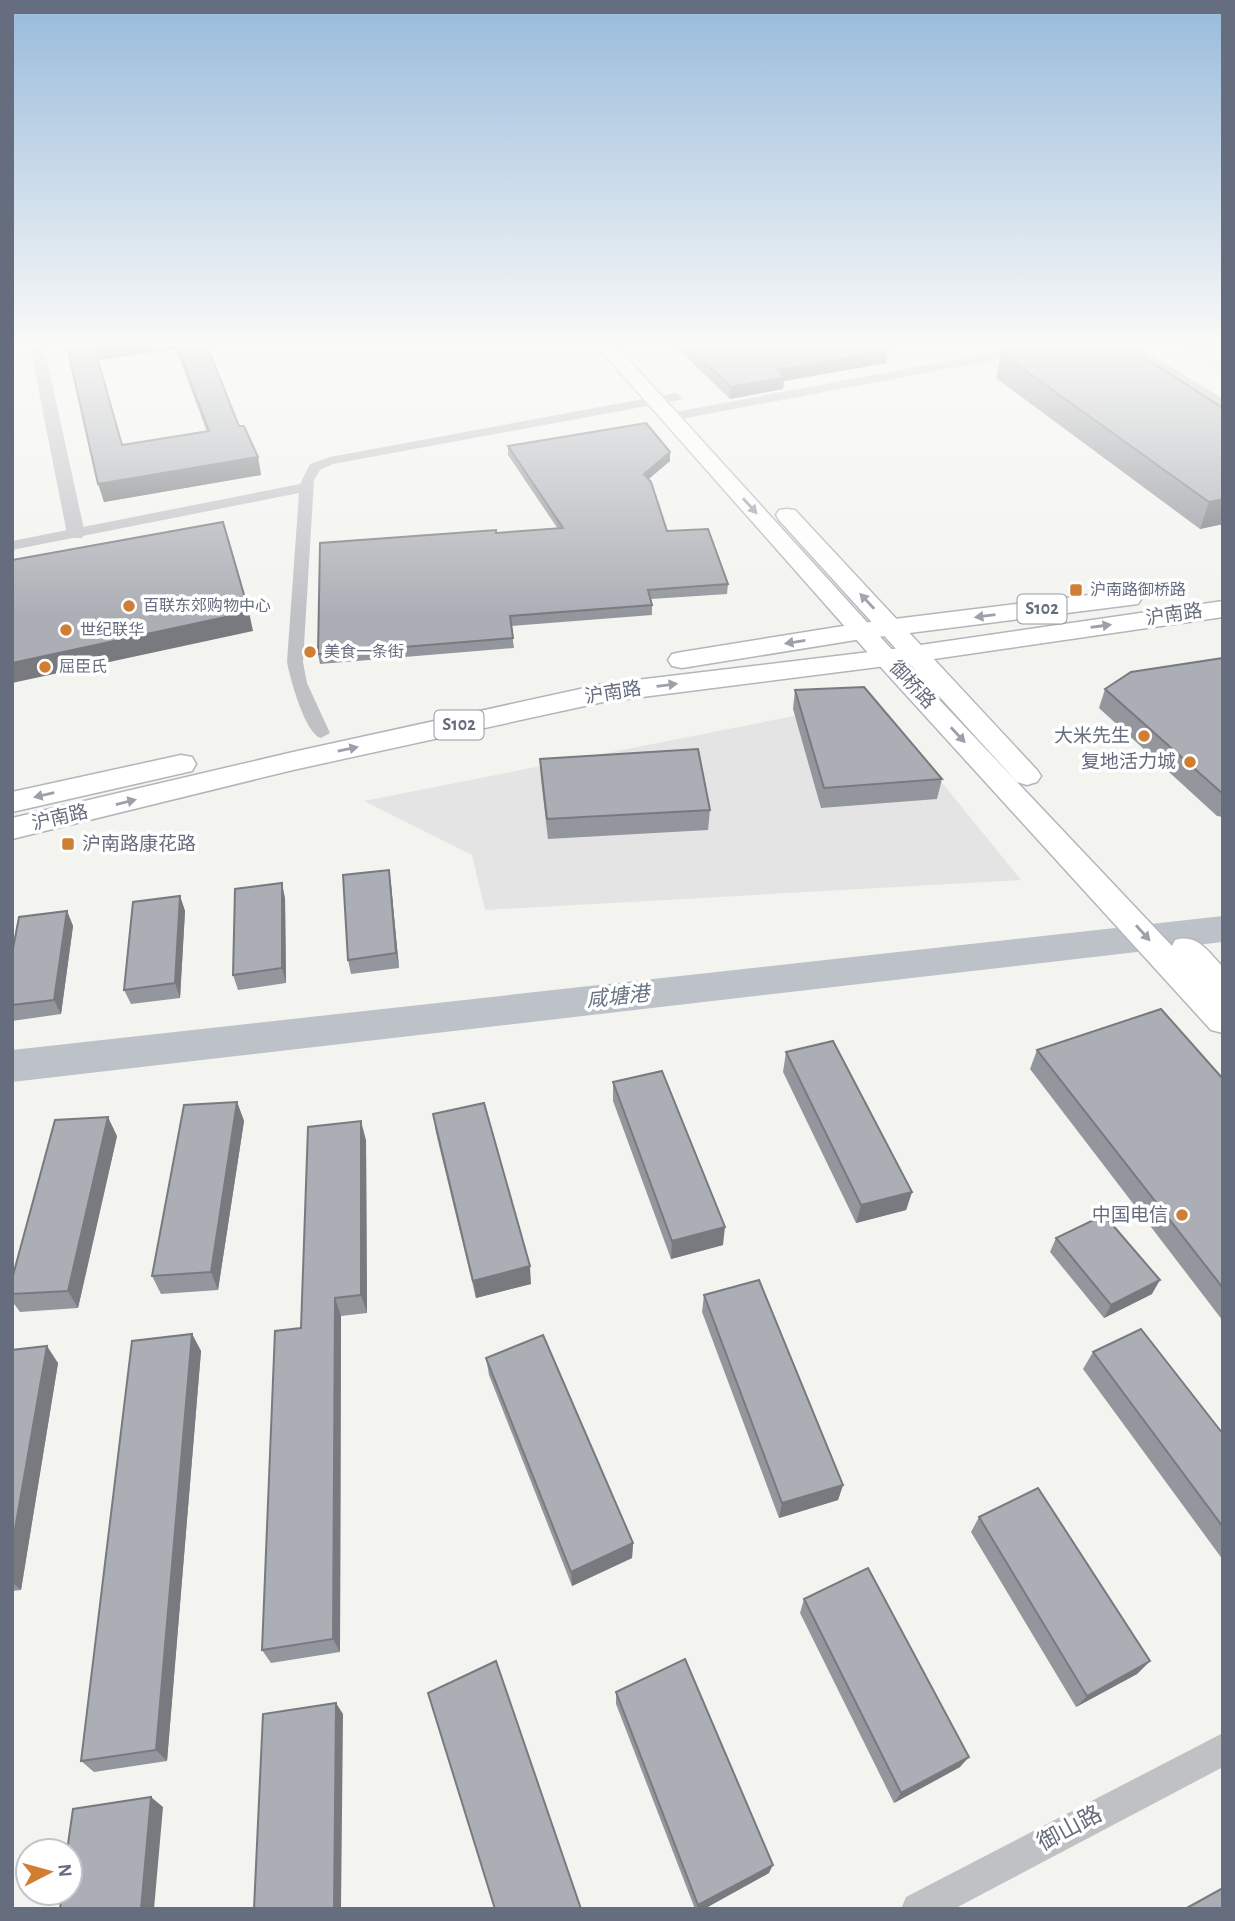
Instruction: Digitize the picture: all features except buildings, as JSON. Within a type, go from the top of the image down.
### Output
[{"type":"main road","name":"御桥路","points":[[697,436],[862,631],[899,655],[1109,880],[1216,1002]]},
{"type":"main road","name":"御桥路","points":[[703,436],[772,500],[891,627],[899,655]]},
{"type":"main road","name":"沪南路","points":[[12,802],[589,675],[891,627],[1223,588]]},
{"type":"main road","name":"沪南路","points":[[12,829],[293,761],[603,693],[1223,609]]},
{"type":"street","points":[[56,436],[76,534]]},
{"type":"street","points":[[321,733],[299,683],[295,662],[310,473],[315,467],[330,461],[491,436]]},
{"type":"street","points":[[12,546],[307,487]]},
{"type":"street","name":"御山路","points":[[918,1909],[1223,1749]]},
{"type":"shaded area","points":[[875,700],[1021,880],[485,910],[472,855],[364,801]]},
{"type":"waterway","name":"咸塘港","points":[[12,1066],[1223,929]]},
{"type":"place","name":"沪南路御桥路","points":[[1076,590]]},
{"type":"place","name":"百联东郊购物中心","points":[[129,606]]},
{"type":"place","name":"世纪联华","points":[[66,630]]},
{"type":"place","name":"美食一条街","points":[[310,652]]},
{"type":"place","name":"屈臣氏","points":[[45,667]]},
{"type":"place","name":"大米先生","points":[[1144,736]]},
{"type":"place","name":"复地活力城","points":[[1190,762]]},
{"type":"place","name":"沪南路康花路","points":[[68,844]]},
{"type":"place","name":"中国电信","points":[[1182,1215]]}]
